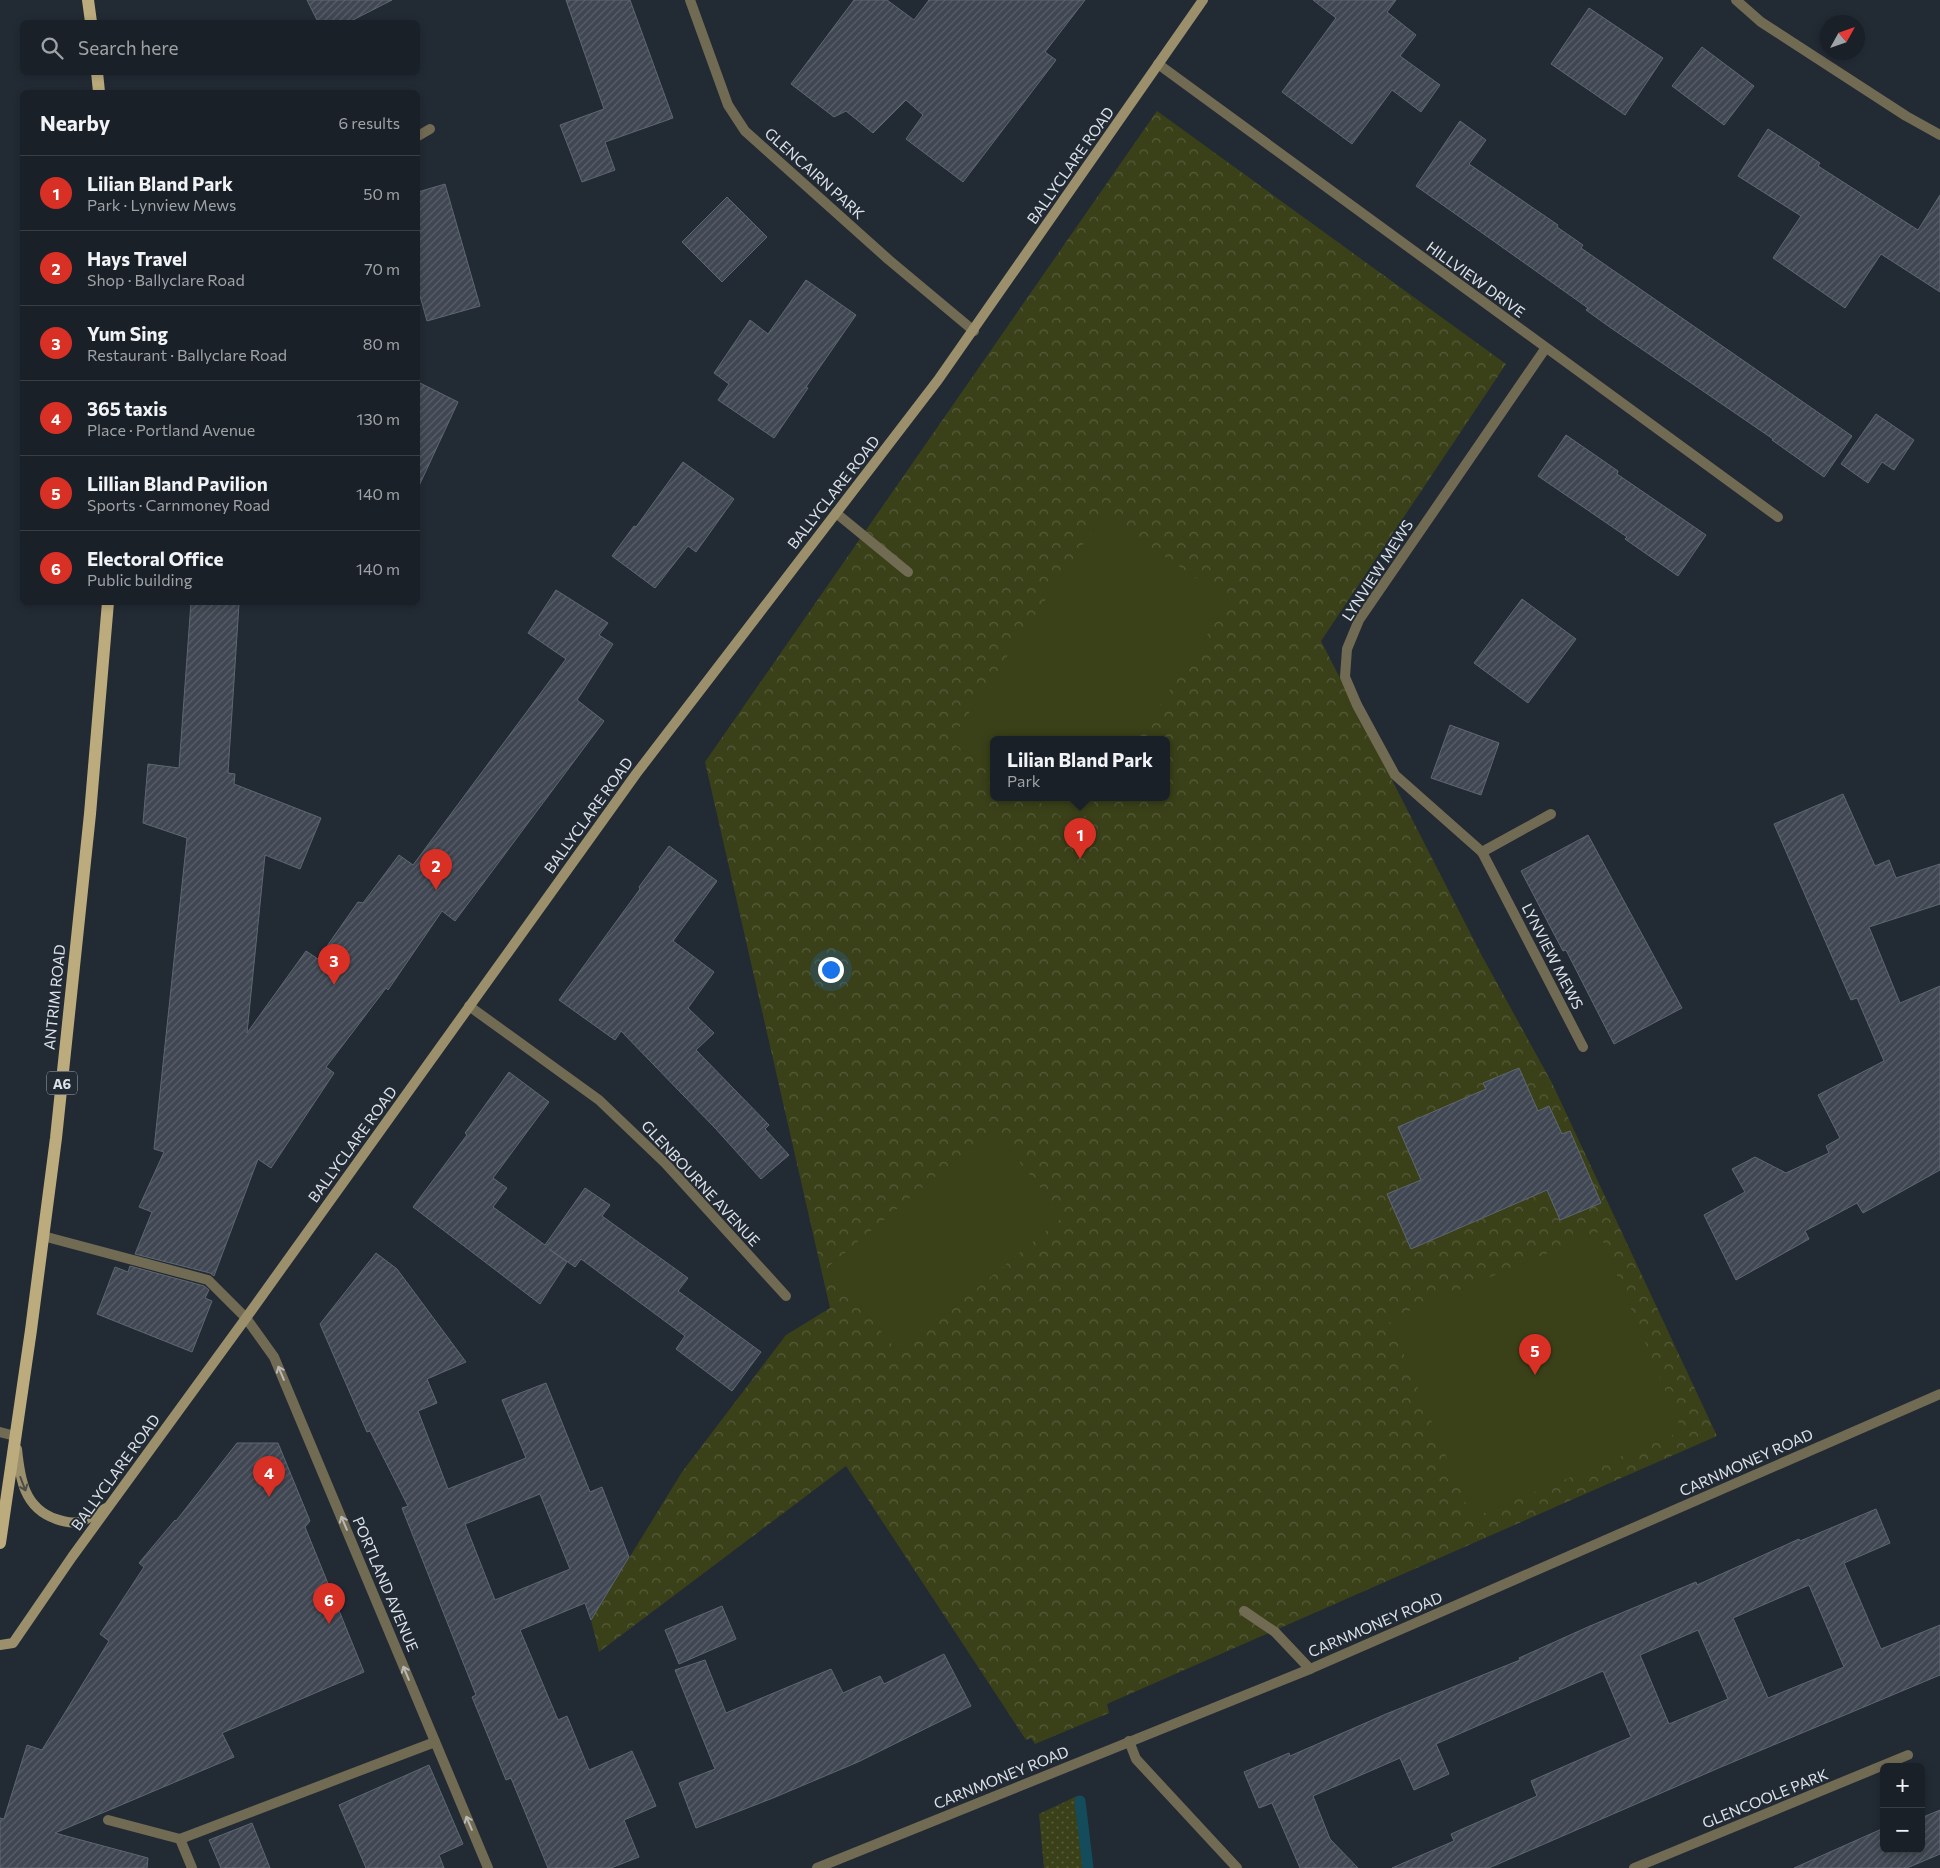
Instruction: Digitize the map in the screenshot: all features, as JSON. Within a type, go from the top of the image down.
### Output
[{"type":"main road","points":[[88,0],[91,20]]},
{"type":"main road","name":"BALLYCLARE ROAD","points":[[0,1645],[14,1643],[72,1556],[246,1318],[636,774],[974,331],[1204,0]]},
{"type":"main road","points":[[97,75],[99,90]]},
{"type":"main road","name":"ANTRIM ROAD","points":[[0,1543],[56,1138],[90,814],[108,605]]},
{"type":"main road","points":[[15,1436],[19,1474],[29,1499],[45,1515],[66,1523],[82,1521],[109,1507]]},
{"type":"street","name":"GLENCAIRN PARK","points":[[690,0],[728,105],[745,131],[889,260],[974,331]]},
{"type":"street","points":[[1736,0],[1761,22],[1906,116],[1940,135]]},
{"type":"street","name":"HILLVIEW DRIVE","points":[[1158,64],[1778,517]]},
{"type":"street","points":[[420,135],[430,129]]},
{"type":"street","name":"LYNVIEW MEWS","points":[[1546,349],[1359,620],[1347,649],[1345,677],[1356,705],[1395,775],[1482,852],[1583,1048]]},
{"type":"street","points":[[836,513],[908,572]]},
{"type":"street","points":[[1482,852],[1551,814]]},
{"type":"street","name":"GLENBOURNE AVENUE","points":[[469,1006],[599,1100],[665,1163],[786,1296]]},
{"type":"street","name":"PORTLAND AVENUE","points":[[43,1236],[208,1280],[246,1318],[274,1357],[488,1868]]},
{"type":"street","name":"CARNMONEY ROAD","points":[[817,1868],[1310,1669],[1940,1394]]},
{"type":"street","points":[[0,1432],[15,1436]]},
{"type":"street","points":[[1244,1611],[1275,1632],[1310,1669]]},
{"type":"street","points":[[1129,1741],[1136,1759],[1237,1868]]},
{"type":"street","points":[[108,1820],[180,1839],[435,1742]]},
{"type":"street","name":"GLENCOOLE PARK","points":[[1634,1868],[1908,1755]]},
{"type":"street","points":[[180,1839],[192,1868]]},
{"type":"green space","points":[[1157,111],[1506,364],[1321,641],[1482,956],[1552,1083],[1717,1436],[1107,1704],[1109,1713],[1035,1744],[1031,1738],[1026,1740],[846,1466],[599,1652],[591,1620],[682,1472],[786,1335],[830,1308],[705,762]]},
{"type":"green space","points":[[1103,515],[1230,601],[1139,736],[990,736],[990,768],[950,741]]},
{"type":"green space","points":[[1038,801],[1095,801],[1077,827]]},
{"type":"green space","points":[[992,1129],[1064,1216],[899,1353],[828,1267]]},
{"type":"green space","points":[[1599,1232],[1682,1431],[1472,1518],[1389,1319]]},
{"type":"green space","points":[[1077,1796],[1088,1868],[1044,1868],[1039,1814]]},
{"type":"building","points":[[307,0],[392,0],[353,20],[317,20]]},
{"type":"building","points":[[566,0],[630,0],[673,118],[605,142],[615,170],[582,182],[560,125],[604,109]]},
{"type":"building","points":[[854,0],[887,0],[914,20],[929,0],[1085,0],[1045,52],[1056,60],[963,182],[906,139],[923,115],[906,100],[873,133],[846,111],[834,117],[791,84]]},
{"type":"building","points":[[1313,0],[1396,0],[1387,12],[1416,35],[1400,56],[1440,85],[1421,112],[1392,90],[1352,144],[1282,92],[1336,18]]},
{"type":"building","points":[[1589,8],[1663,58],[1625,115],[1551,64]]},
{"type":"building","points":[[1702,47],[1754,86],[1724,125],[1672,86]]},
{"type":"building","points":[[1460,121],[1486,140],[1469,164],[1558,225],[1557,227],[1583,245],[1581,248],[1852,436],[1824,477],[1773,439],[1611,328],[1586,310],[1588,308],[1416,186]]},
{"type":"building","points":[[1768,129],[1820,163],[1818,166],[1918,230],[1940,195],[1940,292],[1881,254],[1845,308],[1773,258],[1801,216],[1738,176]]},
{"type":"building","points":[[445,184],[480,306],[427,321],[420,296],[420,191]]},
{"type":"building","points":[[727,197],[767,237],[722,282],[682,242]]},
{"type":"building","points":[[806,280],[856,315],[806,387],[808,388],[774,438],[718,400],[729,384],[714,373],[750,320],[768,334]]},
{"type":"building","points":[[420,383],[458,402],[420,484]]},
{"type":"building","points":[[1876,414],[1914,440],[1894,470],[1882,462],[1868,483],[1841,464]]},
{"type":"building","points":[[1566,435],[1618,471],[1617,474],[1706,535],[1678,576],[1625,539],[1627,537],[1538,476]]},
{"type":"building","points":[[683,462],[734,499],[696,552],[688,546],[655,588],[612,556],[634,526],[636,527]]},
{"type":"building","points":[[556,590],[608,623],[599,635],[613,644],[577,700],[604,721],[455,921],[442,911],[388,990],[386,988],[326,1067],[334,1073],[271,1168],[258,1159],[214,1276],[210,1273],[135,1254],[152,1212],[139,1207],[164,1152],[154,1149],[187,838],[143,823],[148,764],[179,768],[191,605],[239,605],[228,773],[235,774],[234,784],[321,818],[300,869],[265,855],[247,1033],[306,951],[318,959],[358,902],[363,903],[399,855],[413,865],[566,659],[528,633]]},
{"type":"building","points":[[1522,599],[1576,639],[1528,703],[1474,663]]},
{"type":"building","points":[[1450,725],[1499,743],[1481,795],[1431,778]]},
{"type":"building","points":[[1843,794],[1875,866],[1889,860],[1896,878],[1940,864],[1940,904],[1869,927],[1900,1003],[1940,986],[1940,1170],[1863,1213],[1857,1203],[1805,1231],[1809,1239],[1736,1280],[1704,1215],[1745,1192],[1732,1169],[1755,1157],[1786,1173],[1829,1153],[1826,1146],[1840,1138],[1818,1095],[1884,1061],[1857,998],[1851,1000],[1774,824]]},
{"type":"building","points":[[1588,835],[1682,1008],[1614,1044],[1566,950],[1563,951],[1521,871]]},
{"type":"building","points":[[669,846],[717,881],[673,941],[714,972],[688,1008],[714,1033],[696,1050],[769,1125],[765,1129],[789,1155],[761,1179],[715,1128],[621,1031],[615,1040],[559,1000]]},
{"type":"building","points":[[1519,1068],[1538,1111],[1549,1106],[1562,1134],[1570,1131],[1601,1203],[1560,1220],[1547,1190],[1411,1249],[1387,1194],[1421,1180],[1398,1127],[1486,1089],[1483,1083]]},
{"type":"building","points":[[509,1072],[549,1102],[493,1178],[507,1188],[493,1207],[545,1245],[585,1188],[610,1205],[602,1216],[688,1278],[678,1291],[761,1352],[732,1391],[676,1349],[685,1336],[581,1259],[575,1267],[549,1249],[567,1262],[540,1304],[413,1207],[467,1135],[465,1133]]},
{"type":"building","points":[[376,1253],[397,1269],[466,1362],[427,1379],[437,1403],[418,1411],[448,1489],[526,1458],[502,1400],[546,1383],[590,1492],[602,1487],[629,1557],[591,1620],[585,1603],[520,1630],[558,1720],[567,1716],[589,1770],[632,1751],[656,1806],[624,1820],[639,1857],[611,1868],[548,1868],[511,1778],[506,1780],[472,1697],[476,1695],[402,1508],[408,1506],[370,1431],[367,1432],[320,1324]],"holes":[[[540,1494],[570,1569],[495,1600],[465,1524]]]},
{"type":"building","points":[[130,1266],[204,1286],[209,1290],[205,1298],[212,1301],[192,1352],[97,1314],[115,1267],[128,1272]]},
{"type":"building","points":[[237,1443],[278,1443],[310,1521],[305,1527],[364,1672],[222,1733],[234,1757],[55,1833],[148,1858],[147,1868],[0,1868],[0,1818],[4,1819],[27,1745],[42,1750],[109,1641],[100,1634],[144,1567],[139,1563],[176,1521]]},
{"type":"building","points":[[1876,1509],[1890,1543],[1844,1563],[1881,1649],[1940,1625],[1940,1675],[1721,1767],[1489,1868],[1392,1868],[1454,1841],[1451,1834],[1537,1796],[1531,1781],[1631,1737],[1603,1671],[1436,1744],[1449,1774],[1414,1790],[1400,1758],[1313,1796],[1330,1839],[1358,1868],[1300,1868],[1272,1803],[1259,1808],[1244,1772],[1289,1753],[1290,1756],[1386,1714],[1520,1660],[1519,1658],[1590,1626],[1696,1582],[1697,1585],[1799,1539],[1800,1541]],"holes":[[[1809,1585],[1844,1667],[1768,1698],[1733,1618]],[[1698,1630],[1728,1699],[1669,1724],[1640,1655]]]},
{"type":"building","points":[[722,1606],[736,1639],[679,1664],[665,1630]]},
{"type":"building","points":[[944,1654],[971,1706],[858,1762],[696,1828],[679,1783],[715,1769],[675,1670],[705,1660],[726,1713],[831,1669],[843,1693],[880,1676],[884,1684]]},
{"type":"building","points":[[429,1765],[463,1844],[439,1855],[444,1868],[366,1868],[339,1805]]},
{"type":"building","points":[[1940,1810],[1940,1854],[1907,1868],[1794,1868],[1880,1830],[1880,1853],[1925,1853],[1925,1816]]},
{"type":"building","points":[[252,1823],[270,1868],[221,1868],[209,1840]]},
{"type":"waterway","points":[[1080,1801],[1088,1868]]},
{"type":"place","name":"Lilian Bland Park","points":[[1080,859]]},
{"type":"place","name":"Hays Travel","points":[[436,890]]},
{"type":"place","name":"Yum Sing","points":[[334,985]]},
{"type":"place","name":"Lillian Bland Pavilion","points":[[1535,1375]]},
{"type":"place","name":"365 taxis","points":[[269,1497]]},
{"type":"place","name":"Electoral Office","points":[[329,1624]]}]
